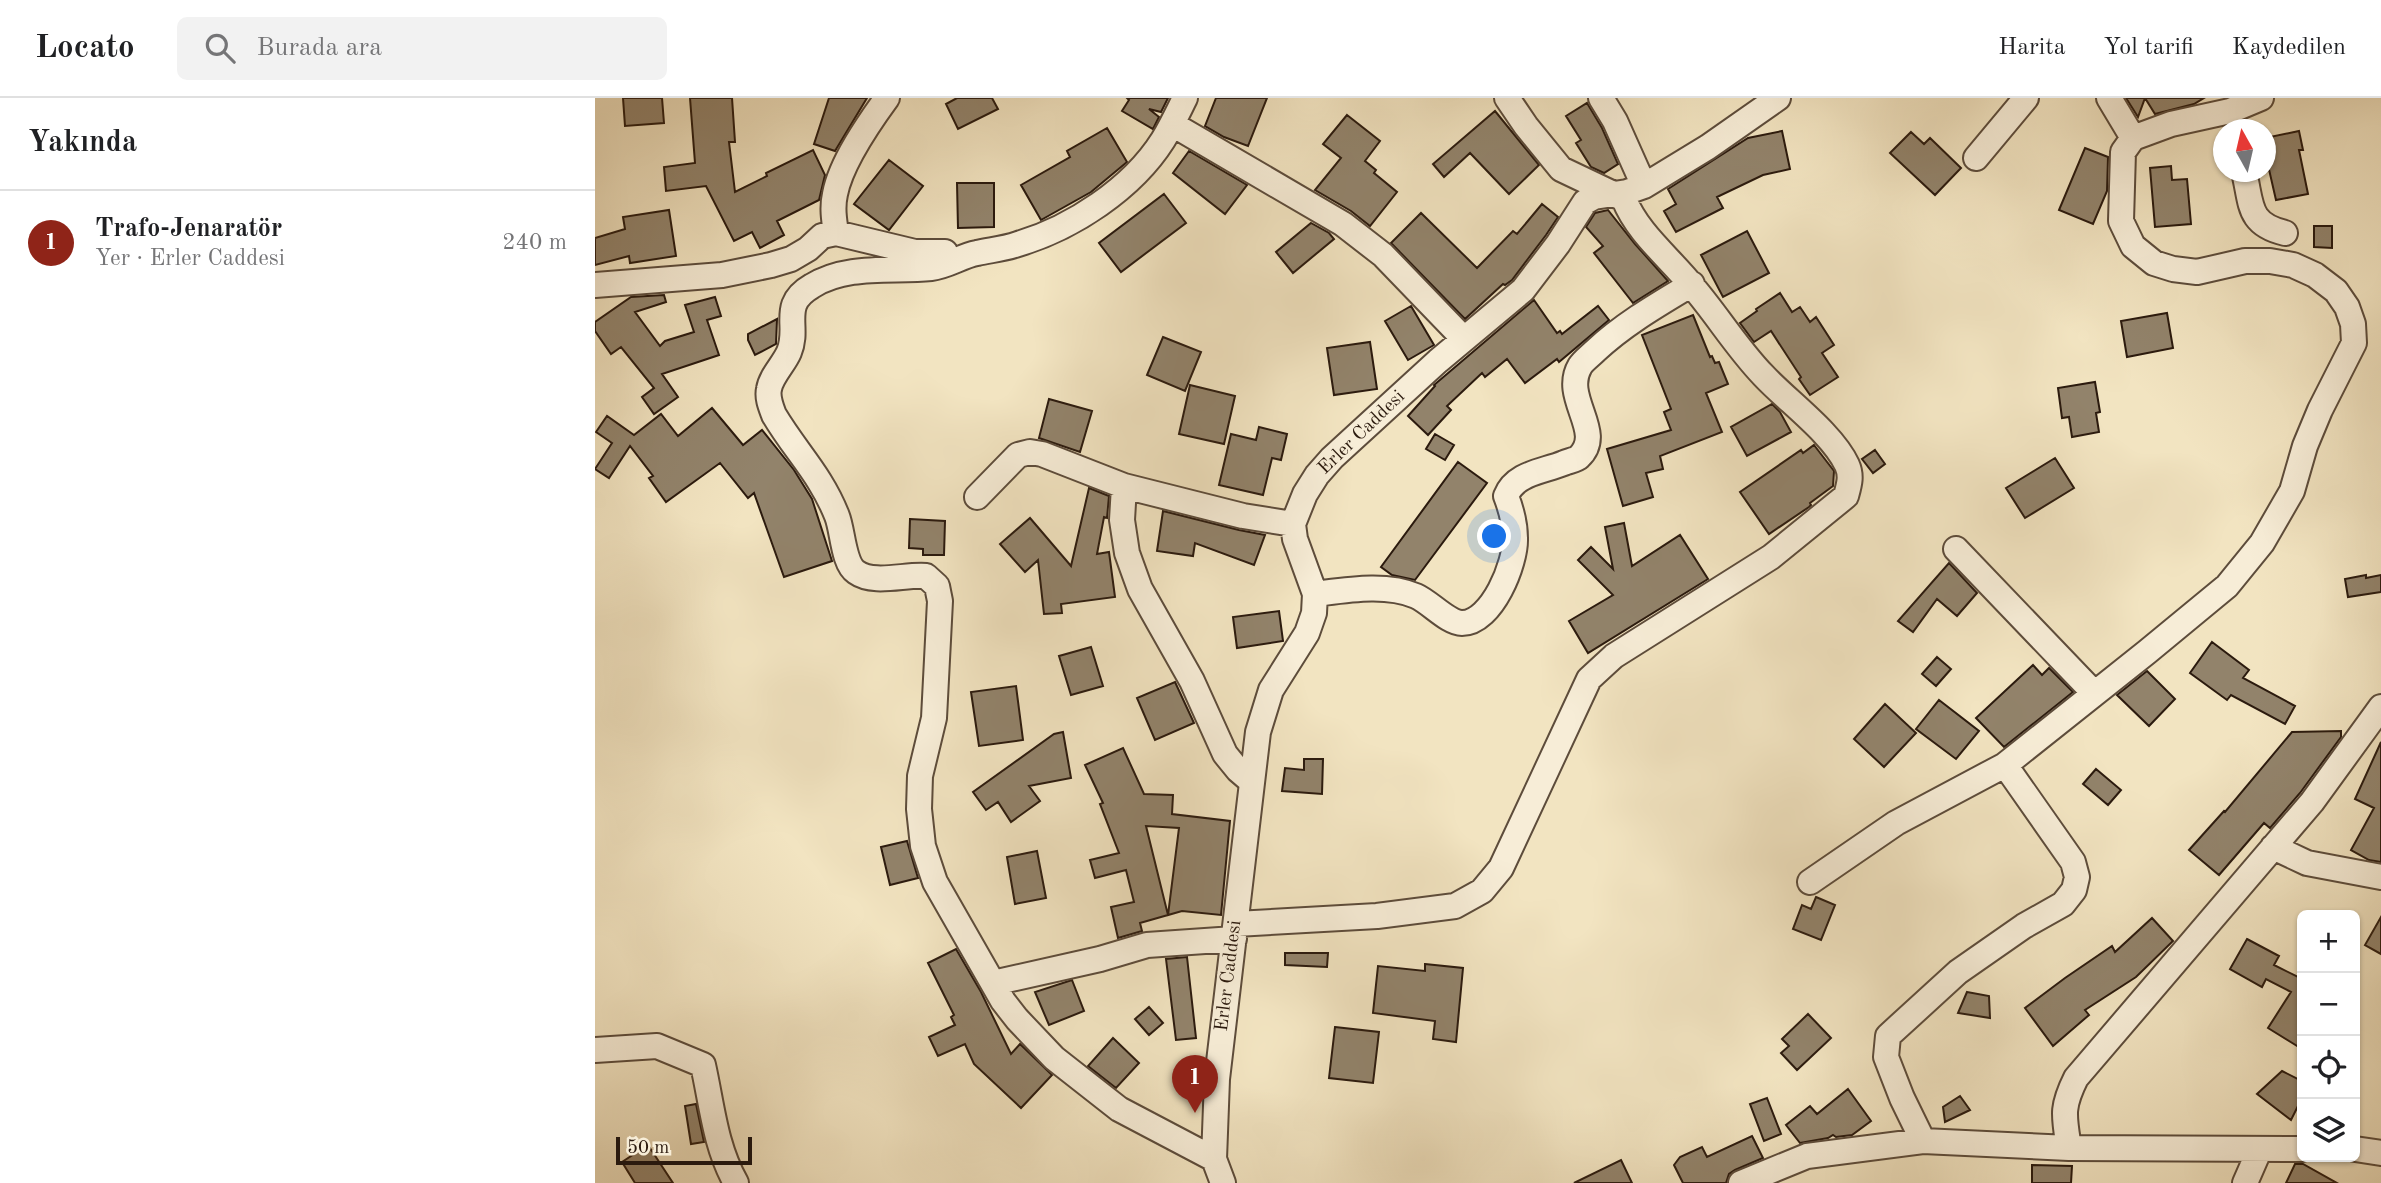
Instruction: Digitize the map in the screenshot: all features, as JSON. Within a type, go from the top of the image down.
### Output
[{"type":"street","points":[[836,233],[833,212],[840,176],[887,98]]},
{"type":"street","points":[[595,285],[722,275],[771,265],[791,259],[822,236],[836,233],[915,251],[974,253],[1020,244],[1071,221],[1126,183],[1162,142],[1185,98]]},
{"type":"street","points":[[993,983],[1100,959],[1147,945],[1235,931],[1455,906],[1482,891],[1501,868],[1589,680],[1614,656],[1771,557],[1846,496],[1850,483],[1848,467],[1829,439],[1761,374],[1692,284],[1630,215],[1624,199],[1561,169],[1507,98]]},
{"type":"street","points":[[1601,98],[1615,121],[1644,186]]},
{"type":"street","name":"Erler Caddesi","points":[[1293,524],[1305,494],[1332,458],[1438,361],[1523,290],[1558,244],[1585,202],[1594,197],[1644,186],[1708,147],[1778,98]]},
{"type":"street","points":[[1976,158],[2026,98]]},
{"type":"street","points":[[2109,98],[2133,138]]},
{"type":"street","points":[[2233,119],[2261,98]]},
{"type":"street","points":[[1810,882],[1896,823],[2005,765],[2227,586],[2262,543],[2292,491],[2310,434],[2354,343],[2353,324],[2347,307],[2336,290],[2315,275],[2293,265],[2245,261],[2197,272],[2154,263],[2133,246],[2121,221],[2123,152],[2133,138],[2171,124],[2213,121]]},
{"type":"street","points":[[1172,124],[1343,224],[1383,255],[1464,340]]},
{"type":"street","points":[[2246,182],[2254,216],[2270,230],[2285,233]]},
{"type":"street","points":[[974,253],[954,263],[933,268],[850,272],[827,278],[809,287],[794,303],[790,351],[769,389],[769,402],[773,415],[828,492],[839,521],[848,563],[856,572],[867,576],[926,576],[937,586],[940,601],[934,718],[920,776],[919,809],[923,846],[935,882],[1003,1001],[1054,1058],[1119,1109],[1214,1159]]},
{"type":"street","points":[[977,497],[1018,455],[1030,452],[1042,454],[1124,486],[1243,516],[1293,524],[1295,539],[1315,594],[1355,589],[1389,590],[1416,596],[1450,620],[1462,623],[1477,618],[1494,600],[1512,559],[1515,539],[1506,496],[1511,485],[1520,478],[1579,457],[1588,442],[1589,431],[1575,397],[1574,378],[1580,365],[1639,316],[1692,284]]},
{"type":"street","points":[[1124,486],[1122,520],[1126,553],[1140,589],[1192,681],[1225,754],[1252,782]]},
{"type":"street","points":[[1956,549],[2094,693]]},
{"type":"street","name":"Erler Caddesi","points":[[1223,1183],[1214,1159],[1217,1079],[1258,732],[1264,707],[1279,675],[1307,633],[1314,613],[1315,594]]},
{"type":"street","points":[[2069,1148],[2064,1113],[2066,1098],[2076,1078],[2312,802],[2381,707]]},
{"type":"street","points":[[1923,1141],[1885,1057],[1888,1036],[1958,972],[2024,926],[2063,904],[2074,890],[2077,877],[2073,862],[2005,765]]},
{"type":"street","points":[[2273,847],[2307,863],[2381,877]]},
{"type":"street","points":[[595,1049],[657,1046],[703,1065],[714,1112],[717,1141],[736,1183]]},
{"type":"street","points":[[1741,1183],[1807,1156],[1923,1141],[2069,1148],[2297,1149]]},
{"type":"street","points":[[2360,1150],[2381,1153]]},
{"type":"street","points":[[2245,1183],[2259,1151]]},
{"type":"building","points":[[623,98],[662,98],[664,123],[625,126]]},
{"type":"building","points":[[690,98],[732,98],[735,142],[729,142],[735,192],[813,150],[825,175],[819,200],[777,221],[784,235],[760,248],[752,232],[734,241],[706,186],[666,191],[664,167],[695,163]]},
{"type":"building","points":[[829,98],[867,98],[835,151],[814,144]]},
{"type":"building","points":[[957,98],[992,98],[998,109],[958,129],[946,104]]},
{"type":"building","points":[[1127,98],[1168,98],[1161,112],[1149,109],[1159,117],[1153,129],[1122,111],[1129,100]]},
{"type":"building","points":[[1216,98],[1267,98],[1248,146],[1205,126]]},
{"type":"building","points":[[2126,98],[2145,98],[2138,117]]},
{"type":"building","points":[[2145,98],[2204,98],[2194,104],[2155,114]]},
{"type":"building","points":[[1587,103],[1618,164],[1604,173],[1591,167],[1576,143],[1581,140],[1566,116]]},
{"type":"building","points":[[1495,111],[1539,165],[1509,194],[1470,153],[1444,177],[1433,164]]},
{"type":"building","points":[[1347,115],[1380,141],[1365,161],[1376,170],[1374,173],[1397,192],[1370,226],[1351,211],[1315,190],[1341,158],[1323,144]]},
{"type":"building","points":[[1107,128],[1127,162],[1091,192],[1041,220],[1021,185],[1070,157],[1067,151]]},
{"type":"building","points":[[1782,131],[1790,169],[1763,175],[1717,197],[1723,208],[1676,232],[1664,211],[1676,204],[1668,189],[1748,138]]},
{"type":"building","points":[[2299,131],[2303,150],[2299,150],[2308,194],[2276,200],[2272,182],[2276,182],[2276,136]]},
{"type":"building","points":[[1911,132],[1924,144],[1930,138],[1961,168],[1935,195],[1890,153]]},
{"type":"building","points":[[2085,148],[2108,157],[2107,191],[2093,224],[2059,210]]},
{"type":"building","points":[[1189,151],[1247,185],[1225,214],[1173,173]]},
{"type":"building","points":[[889,160],[923,186],[889,230],[854,204]]},
{"type":"building","points":[[2171,166],[2172,180],[2187,179],[2191,224],[2155,227],[2150,168]]},
{"type":"building","points":[[957,183],[994,183],[994,227],[958,228]]},
{"type":"building","points":[[1164,194],[1186,223],[1121,272],[1099,243]]},
{"type":"building","points":[[1542,204],[1558,217],[1546,235],[1512,280],[1503,284],[1465,319],[1391,243],[1421,213],[1477,268],[1513,231],[1517,234]]},
{"type":"building","points":[[669,210],[676,256],[630,263],[629,256],[595,265],[595,238],[625,229],[623,217]]},
{"type":"building","points":[[1608,210],[1668,281],[1633,303],[1594,253],[1603,246],[1586,227],[1595,213]]},
{"type":"building","points":[[1311,223],[1334,239],[1293,273],[1276,252]]},
{"type":"building","points":[[2314,226],[2332,226],[2332,248],[2314,247]]},
{"type":"building","points":[[1747,231],[1769,273],[1723,297],[1701,255]]},
{"type":"building","points":[[1780,293],[1792,312],[1800,307],[1810,322],[1816,317],[1834,345],[1822,353],[1838,377],[1810,395],[1771,331],[1754,342],[1740,323]]},
{"type":"building","points":[[664,295],[666,302],[635,312],[660,346],[665,341],[694,332],[685,305],[715,297],[721,316],[707,320],[719,355],[662,374],[678,397],[654,414],[642,397],[654,388],[621,347],[611,354],[595,331],[595,322],[631,297]]},
{"type":"building","points":[[1534,300],[1557,333],[1560,331],[1562,334],[1598,306],[1609,320],[1559,362],[1557,359],[1525,383],[1507,359],[1485,377],[1482,373],[1447,406],[1451,410],[1428,435],[1408,416],[1434,385]]},
{"type":"building","points":[[1411,306],[1434,345],[1408,360],[1385,321]]},
{"type":"building","points":[[2167,313],[2173,348],[2127,357],[2121,321]]},
{"type":"building","points":[[1693,315],[1710,357],[1712,356],[1715,363],[1719,362],[1728,384],[1706,393],[1722,432],[1660,456],[1663,469],[1646,473],[1653,497],[1623,506],[1607,449],[1671,430],[1664,412],[1671,409],[1642,335]]},
{"type":"building","points":[[777,319],[776,344],[755,355],[748,334]]},
{"type":"building","points":[[1163,337],[1201,352],[1185,391],[1147,375]]},
{"type":"building","points":[[1370,342],[1377,389],[1334,395],[1327,348]]},
{"type":"building","points":[[2095,382],[2100,412],[2096,413],[2099,432],[2072,437],[2069,417],[2062,418],[2058,388]]},
{"type":"building","points":[[1190,385],[1235,396],[1224,444],[1179,434]]},
{"type":"building","points":[[1049,399],[1092,411],[1080,452],[1039,438]]},
{"type":"building","points":[[1772,404],[1780,412],[1791,432],[1747,456],[1731,427]]},
{"type":"building","points":[[712,408],[743,445],[762,430],[794,470],[812,499],[832,561],[784,577],[754,493],[748,498],[720,463],[666,502],[649,478],[653,476],[630,446],[609,478],[595,469],[612,443],[596,432],[607,416],[634,435],[661,414],[678,436]]},
{"type":"building","points":[[1259,427],[1287,434],[1281,460],[1272,458],[1263,495],[1219,485],[1231,434],[1256,440]]},
{"type":"building","points":[[1435,434],[1454,445],[1445,460],[1426,449]]},
{"type":"building","points":[[1814,445],[1834,471],[1833,486],[1810,503],[1809,507],[1769,534],[1740,492],[1801,450],[1803,453]]},
{"type":"building","points":[[1875,450],[1885,464],[1873,473],[1862,459]]},
{"type":"building","points":[[2055,458],[2074,488],[2025,518],[2006,488]]},
{"type":"building","points":[[1458,462],[1487,483],[1415,580],[1392,575],[1381,567]]},
{"type":"building","points":[[1089,488],[1109,496],[1107,518],[1104,517],[1097,554],[1109,552],[1115,597],[1061,604],[1062,613],[1044,614],[1038,560],[1025,572],[1000,544],[1030,518],[1071,566]]},
{"type":"building","points":[[1163,511],[1265,535],[1254,565],[1195,543],[1193,556],[1157,551]]},
{"type":"building","points":[[910,519],[945,521],[944,555],[923,555],[923,549],[909,548]]},
{"type":"building","points":[[1624,523],[1632,566],[1680,535],[1708,579],[1588,653],[1569,621],[1613,595],[1578,560],[1591,547],[1613,569],[1605,527]]},
{"type":"building","points":[[1949,563],[1977,593],[1957,616],[1937,599],[1913,632],[1898,621]]},
{"type":"building","points":[[2366,575],[2366,578],[2381,575],[2381,592],[2348,597],[2345,579]]},
{"type":"building","points":[[1279,611],[1283,641],[1237,648],[1233,617]]},
{"type":"building","points":[[2212,642],[2249,670],[2243,678],[2295,706],[2285,724],[2231,695],[2227,700],[2190,673]]},
{"type":"building","points":[[1091,647],[1103,686],[1071,695],[1059,656]]},
{"type":"building","points":[[1937,657],[1951,669],[1936,686],[1922,674]]},
{"type":"building","points":[[2033,665],[2042,675],[2049,668],[2073,692],[2004,747],[1976,718]]},
{"type":"building","points":[[2147,671],[2175,699],[2149,726],[2117,695]]},
{"type":"building","points":[[1175,682],[1194,723],[1155,740],[1137,698]]},
{"type":"building","points":[[1016,686],[1023,740],[979,746],[971,692]]},
{"type":"building","points":[[1939,700],[1979,731],[1956,759],[1916,729]]},
{"type":"building","points":[[1885,704],[1916,733],[1884,767],[1854,739]]},
{"type":"building","points":[[2341,731],[2341,737],[2300,793],[2270,828],[2264,823],[2219,875],[2189,850],[2225,812],[2292,732]]},
{"type":"building","points":[[1063,732],[1071,778],[1029,786],[1040,801],[1011,822],[998,802],[986,810],[973,792],[1054,734]]},
{"type":"building","points":[[2381,742],[2381,862],[2369,860],[2351,850],[2374,808],[2355,799]]},
{"type":"building","points":[[1123,748],[1144,794],[1173,795],[1172,814],[1230,821],[1221,915],[1182,911],[1140,923],[1142,931],[1118,938],[1111,907],[1134,902],[1126,870],[1095,878],[1090,860],[1119,853],[1100,804],[1103,803],[1085,765]],"holes":[[[1146,826],[1179,828],[1168,915]]]},
{"type":"building","points":[[1304,759],[1323,759],[1322,794],[1282,791],[1285,768],[1304,770]]},
{"type":"building","points":[[2096,769],[2121,790],[2108,805],[2083,784]]},
{"type":"building","points":[[907,841],[918,878],[890,885],[881,847]]},
{"type":"building","points":[[1037,851],[1046,898],[1015,904],[1007,857]]},
{"type":"building","points":[[1816,897],[1835,905],[1821,940],[1793,929],[1802,905],[1811,909]]},
{"type":"building","points":[[2381,917],[2381,954],[2365,945]]},
{"type":"building","points":[[2152,918],[2173,941],[2136,977],[2085,1010],[2089,1015],[2053,1046],[2025,1008],[2112,946],[2115,952]]},
{"type":"building","points":[[2247,939],[2279,956],[2274,965],[2297,976],[2297,1046],[2268,1028],[2291,992],[2266,979],[2262,987],[2230,969]]},
{"type":"building","points":[[956,949],[981,992],[1011,1054],[1020,1044],[1052,1075],[1021,1108],[974,1064],[965,1044],[938,1056],[929,1037],[955,1025],[951,1017],[954,1015],[928,963]]},
{"type":"building","points":[[1285,953],[1328,953],[1327,967],[1285,965]]},
{"type":"building","points":[[1187,957],[1196,1038],[1176,1040],[1166,959]]},
{"type":"building","points":[[1425,964],[1463,968],[1456,1042],[1433,1039],[1435,1021],[1373,1013],[1378,966],[1425,971]]},
{"type":"building","points":[[1072,980],[1084,1011],[1049,1025],[1035,992]]},
{"type":"building","points":[[1967,992],[1989,996],[1990,1018],[1958,1013]]},
{"type":"building","points":[[1149,1007],[1163,1023],[1149,1035],[1135,1019]]},
{"type":"building","points":[[1808,1014],[1831,1038],[1797,1070],[1781,1053],[1789,1046],[1782,1039]]},
{"type":"building","points":[[1335,1027],[1379,1032],[1373,1083],[1329,1078]]},
{"type":"building","points":[[1113,1038],[1139,1063],[1116,1088],[1088,1066]]},
{"type":"building","points":[[2282,1071],[2297,1078],[2297,1108],[2291,1120],[2257,1094]]},
{"type":"building","points":[[1848,1089],[1871,1121],[1852,1135],[1833,1135],[1800,1143],[1786,1125],[1810,1106],[1817,1114]]},
{"type":"building","points":[[1960,1096],[1970,1110],[1945,1122],[1943,1107]]},
{"type":"building","points":[[1767,1098],[1781,1134],[1764,1141],[1750,1104]]},
{"type":"building","points":[[696,1104],[704,1142],[691,1144],[685,1106]]},
{"type":"building","points":[[1752,1136],[1763,1158],[1729,1174],[1726,1183],[1683,1183],[1674,1165],[1680,1157],[1702,1147],[1707,1157]]},
{"type":"building","points":[[648,1145],[673,1183],[635,1183],[622,1162]]},
{"type":"building","points":[[1621,1160],[1632,1183],[1574,1183]]},
{"type":"building","points":[[2295,1164],[2303,1164],[2337,1183],[2286,1183]]},
{"type":"building","points":[[2032,1165],[2072,1166],[2071,1183],[2032,1183]]},
{"type":"place","name":"Trafo-Jenaratör","points":[[1195,1113]]}]
